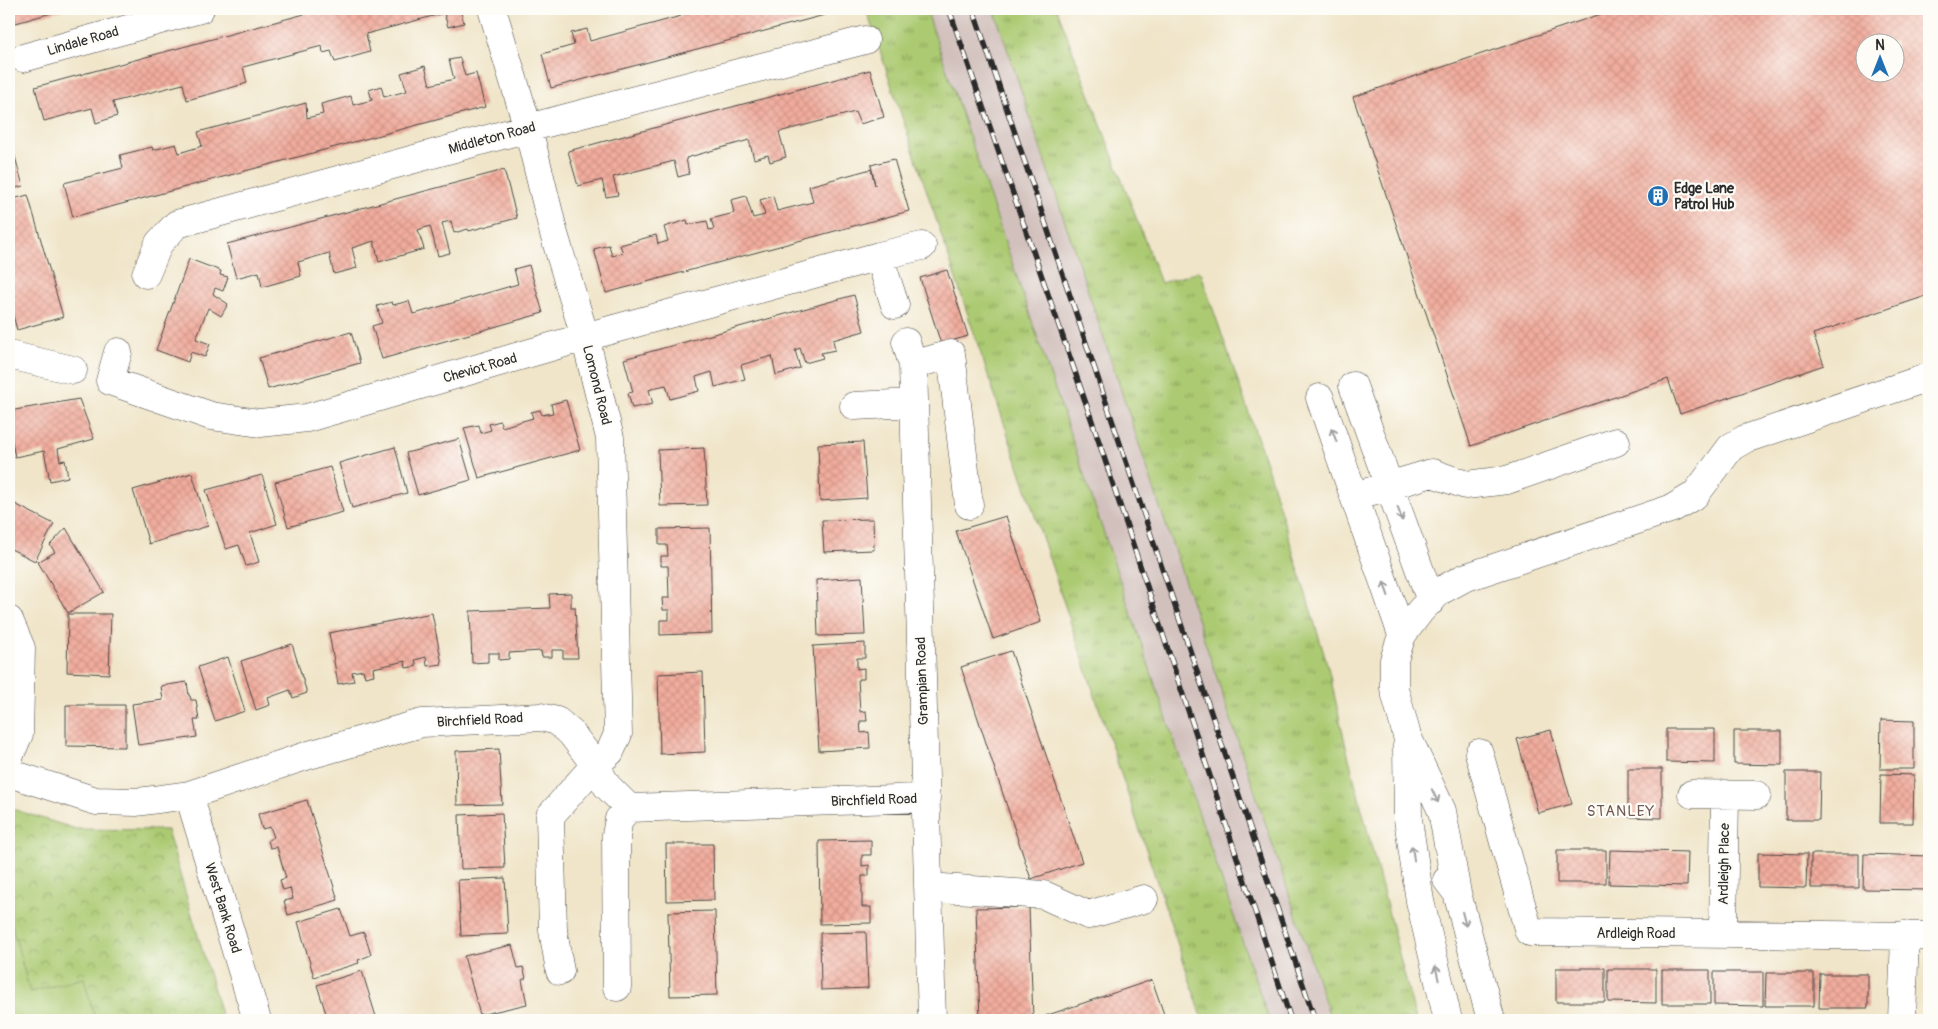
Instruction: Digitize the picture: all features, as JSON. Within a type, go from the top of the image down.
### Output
[{"type":"street","name":"Lindale Road","points":[[22,58],[200,9]]},
{"type":"street","name":"Lomond Road","points":[[492,9],[528,128],[554,234],[584,337],[610,438],[618,734],[610,752],[595,765],[550,816],[552,930],[560,971]]},
{"type":"street","name":"Middleton Road","points":[[146,274],[159,243],[177,224],[528,128],[864,40]]},
{"type":"street","name":"Cheviot Road","points":[[118,352],[110,381],[211,416],[260,423],[307,418],[584,337],[879,256],[922,246]]},
{"type":"street","points":[[879,256],[895,305]]},
{"type":"street","name":"Grampian Road","points":[[932,1020],[914,403],[909,353],[950,354],[969,505]]},
{"type":"street","points":[[9,355],[73,370]]},
{"type":"street","points":[[1491,1020],[1457,893],[1442,811],[1407,736],[1394,688],[1394,660],[1402,635],[1421,610],[1440,592],[1464,578],[1673,508],[1695,495],[1731,448],[1745,439],[1929,377]]},
{"type":"street","points":[[1353,386],[1431,601]]},
{"type":"street","points":[[1320,398],[1402,635]]},
{"type":"street","points":[[854,406],[914,403]]},
{"type":"street","points":[[1355,496],[1432,473],[1466,485],[1507,480],[1616,442]]},
{"type":"street","points":[[9,620],[21,648],[19,734],[9,757]]},
{"type":"street","name":"Birchfield Road","points":[[9,774],[96,801],[137,802],[189,795],[326,750],[422,723],[541,717],[557,721],[571,733],[595,765],[607,786],[629,808],[926,798]]},
{"type":"street","points":[[1407,736],[1408,819],[1420,901],[1448,1020]]},
{"type":"street","name":"Ardleigh Road","points":[[1479,753],[1529,932],[1917,936]]},
{"type":"street","points":[[1692,794],[1757,795]]},
{"type":"street","name":"Ardleigh Place","points":[[1722,933],[1725,794]]},
{"type":"street","name":"West Bank Road","points":[[189,795],[257,1020]]},
{"type":"street","points":[[617,987],[616,835],[619,819],[629,808]]},
{"type":"street","points":[[1420,901],[1428,872],[1439,871],[1457,893]]},
{"type":"street","points":[[928,887],[1044,895],[1088,915],[1144,899]]},
{"type":"street","points":[[1902,1020],[1917,936]]},
{"type":"shaded area","points":[[926,9],[994,9],[1331,1020],[1269,1020]]},
{"type":"green space","points":[[866,9],[926,9],[1269,1020],[1203,1020]]},
{"type":"green space","points":[[994,9],[1057,9],[1161,283],[1200,271],[1266,463],[1328,667],[1346,747],[1416,1020],[1331,1020]]},
{"type":"green space","points":[[9,808],[76,829],[167,830],[221,1014],[201,1020],[9,1020]]},
{"type":"green space","points":[[9,915],[30,992],[84,978],[95,1020],[9,1020]]},
{"type":"building","points":[[12,9],[65,9],[16,23]]},
{"type":"building","points":[[323,9],[460,9],[464,23],[448,27],[444,13],[366,34],[370,52],[335,62],[331,51],[323,53],[322,46],[243,67],[247,83],[210,94],[187,100],[183,84],[113,102],[117,116],[96,123],[92,108],[44,121],[35,87]]},
{"type":"building","points":[[679,9],[696,9],[697,12],[709,9],[831,9],[832,13],[551,88],[542,54],[574,45],[571,33],[587,29],[590,41],[681,16]]},
{"type":"building","name":"Edge Lane Patrol Hub","points":[[1616,9],[1929,9],[1929,295],[1813,334],[1824,365],[1680,414],[1668,379],[1471,446],[1353,97]]},
{"type":"building","points":[[460,58],[465,76],[476,73],[485,107],[73,217],[64,183],[123,168],[120,155],[152,147],[153,150],[176,144],[179,153],[202,146],[198,132],[306,103],[307,118],[323,114],[321,104],[351,96],[353,105],[372,100],[369,90],[381,86],[384,97],[407,91],[401,73],[425,66],[430,85],[454,79],[449,60]]},
{"type":"building","points":[[870,70],[884,117],[860,124],[855,112],[779,132],[786,157],[770,162],[768,155],[754,159],[749,140],[686,158],[689,174],[678,177],[674,161],[613,177],[618,195],[606,197],[602,180],[578,186],[568,151]]},
{"type":"building","points":[[9,135],[23,186],[9,190]]},
{"type":"building","points":[[894,159],[909,211],[606,293],[594,249],[609,245],[612,256],[623,253],[620,245],[656,235],[658,244],[668,241],[664,227],[687,220],[688,225],[707,221],[709,230],[714,229],[711,219],[734,213],[731,200],[746,196],[753,218],[765,215],[760,200],[773,196],[777,211],[813,202],[809,186],[871,169],[875,185],[871,165]]},
{"type":"building","points":[[504,170],[517,218],[469,231],[468,229],[454,233],[451,221],[442,223],[450,253],[438,256],[430,226],[418,230],[424,249],[379,262],[374,241],[352,248],[357,268],[334,274],[329,253],[298,262],[301,276],[262,287],[259,272],[236,278],[227,244]]},
{"type":"building","points":[[28,195],[63,317],[17,330],[9,300],[9,200]]},
{"type":"building","points":[[189,259],[221,271],[220,275],[228,277],[223,291],[215,288],[213,294],[228,304],[221,316],[208,308],[196,339],[210,344],[205,357],[191,352],[188,362],[156,350]]},
{"type":"building","points":[[529,265],[543,313],[382,359],[372,326],[382,323],[377,306],[392,302],[393,305],[409,301],[413,314],[418,313],[518,284],[514,269]]},
{"type":"building","points":[[947,270],[968,336],[941,344],[920,278]]},
{"type":"building","points":[[854,295],[864,331],[833,340],[835,350],[821,353],[823,358],[805,363],[800,348],[795,350],[800,368],[776,375],[772,356],[741,365],[745,379],[715,387],[712,372],[696,377],[699,391],[670,399],[666,385],[657,387],[649,390],[653,404],[632,408],[628,393],[633,392],[624,359]]},
{"type":"building","points":[[351,332],[360,363],[268,389],[259,358]]},
{"type":"building","points":[[79,399],[94,439],[58,449],[60,461],[65,460],[68,477],[50,481],[44,451],[15,457],[9,427],[9,411]]},
{"type":"building","points":[[566,400],[580,450],[479,478],[464,428],[479,425],[481,433],[491,430],[489,424],[500,421],[502,427],[533,418],[531,412],[540,410],[542,415],[553,413],[551,404]]},
{"type":"building","points":[[459,439],[471,480],[418,495],[406,453]]},
{"type":"building","points":[[863,442],[867,498],[820,501],[818,444]]},
{"type":"building","points":[[395,447],[407,493],[352,508],[339,463]]},
{"type":"building","points":[[704,448],[707,505],[660,506],[658,450]]},
{"type":"building","points":[[330,467],[343,512],[288,527],[275,482]]},
{"type":"building","points":[[192,473],[208,526],[149,544],[133,490]]},
{"type":"building","points":[[262,475],[277,524],[250,533],[259,562],[246,566],[239,545],[226,549],[206,490]]},
{"type":"building","points":[[9,501],[54,524],[35,561],[9,548]]},
{"type":"building","points":[[1006,516],[1041,622],[993,639],[956,531]]},
{"type":"building","points":[[873,519],[874,550],[824,552],[822,520]]},
{"type":"building","points":[[66,528],[104,592],[68,613],[38,562],[55,552],[50,545]]},
{"type":"building","points":[[710,528],[712,633],[660,635],[660,620],[669,620],[669,610],[663,610],[662,598],[669,598],[668,566],[661,566],[661,556],[668,556],[667,545],[659,545],[659,529]]},
{"type":"building","points":[[862,577],[865,635],[818,636],[816,580]]},
{"type":"building","points":[[571,593],[571,607],[575,607],[578,658],[563,658],[563,650],[552,650],[552,657],[542,657],[541,651],[509,653],[509,659],[499,660],[499,653],[488,653],[488,662],[472,663],[470,611],[550,608],[549,594]]},
{"type":"building","points":[[432,613],[442,664],[427,666],[426,657],[415,660],[417,666],[406,668],[405,661],[373,668],[374,675],[365,677],[363,670],[352,672],[354,681],[338,684],[329,633]]},
{"type":"building","points":[[68,614],[111,614],[109,674],[67,672]]},
{"type":"building","points":[[865,643],[865,658],[857,658],[857,669],[864,668],[864,679],[858,679],[860,712],[866,711],[867,721],[860,721],[861,733],[869,732],[870,748],[819,751],[813,646]]},
{"type":"building","points":[[292,644],[307,693],[293,698],[290,690],[268,698],[270,705],[256,710],[241,661]]},
{"type":"building","points":[[1011,651],[1082,862],[1031,879],[961,667]]},
{"type":"building","points":[[228,657],[245,711],[215,721],[198,667]]},
{"type":"building","points":[[703,672],[705,752],[660,754],[658,674]]},
{"type":"building","points":[[187,682],[191,700],[196,700],[199,720],[194,720],[197,737],[138,745],[132,704],[163,700],[161,686]]},
{"type":"building","points":[[66,705],[125,705],[125,747],[66,746]]},
{"type":"building","points":[[1881,720],[1914,721],[1914,769],[1880,769]]},
{"type":"building","points":[[1666,729],[1715,729],[1715,763],[1666,762]]},
{"type":"building","points":[[1551,730],[1572,804],[1538,813],[1517,739]]},
{"type":"building","points":[[1734,731],[1782,731],[1782,765],[1734,764]]},
{"type":"building","points":[[499,749],[502,804],[457,805],[456,751]]},
{"type":"building","points":[[1628,769],[1662,769],[1662,818],[1628,817]]},
{"type":"building","points":[[1786,772],[1820,772],[1819,820],[1786,820]]},
{"type":"building","points":[[1881,774],[1914,775],[1913,823],[1880,823]]},
{"type":"building","points":[[307,800],[338,900],[288,915],[284,901],[293,899],[290,888],[283,890],[280,880],[286,878],[277,847],[270,848],[268,840],[274,837],[270,827],[262,829],[258,814]]},
{"type":"building","points":[[502,813],[505,868],[461,869],[459,815]]},
{"type":"building","points":[[871,840],[871,855],[862,855],[862,866],[869,865],[869,876],[862,876],[862,907],[871,907],[871,923],[820,924],[819,841]]},
{"type":"building","points":[[666,844],[713,844],[714,900],[667,901]]},
{"type":"building","points":[[1557,850],[1606,850],[1606,883],[1557,883]]},
{"type":"building","points":[[1610,850],[1688,852],[1687,886],[1609,884]]},
{"type":"building","points":[[1758,853],[1807,854],[1806,888],[1758,887]]},
{"type":"building","points":[[1811,854],[1859,854],[1859,888],[1811,888]]},
{"type":"building","points":[[1864,854],[1929,856],[1929,890],[1863,889]]},
{"type":"building","points":[[505,878],[508,934],[461,936],[458,880]]},
{"type":"building","points":[[1029,907],[1033,1019],[980,1020],[976,908]]},
{"type":"building","points":[[341,909],[350,936],[364,932],[371,955],[358,960],[359,963],[314,977],[298,922]]},
{"type":"building","points":[[715,911],[717,995],[670,996],[668,912]]},
{"type":"building","points":[[866,932],[868,988],[821,990],[820,933]]},
{"type":"building","points":[[512,945],[518,968],[523,967],[526,978],[522,980],[527,1004],[480,1015],[464,956]]},
{"type":"building","points":[[1556,968],[1605,968],[1605,1002],[1556,1002]]},
{"type":"building","points":[[1608,969],[1656,969],[1656,1003],[1608,1002]]},
{"type":"building","points":[[1662,970],[1710,970],[1710,1004],[1662,1004]]},
{"type":"building","points":[[362,971],[377,1020],[328,1020],[317,985]]},
{"type":"building","points":[[1714,972],[1763,972],[1763,1006],[1714,1005]]},
{"type":"building","points":[[1766,973],[1814,973],[1814,1006],[1765,1006]]},
{"type":"building","points":[[1820,974],[1868,974],[1868,1008],[1819,1008]]},
{"type":"building","points":[[1152,980],[1166,1020],[1046,1020],[1045,1016]]},
{"type":"railway","points":[[949,9],[1092,421],[1291,1020]]},
{"type":"railway","points":[[973,9],[1315,1020]]},
{"type":"place","name":"Edge Lane Patrol Hub","points":[[1658,196]]},
{"type":"district","name":"STANLEY","points":[[1621,811]]}]
